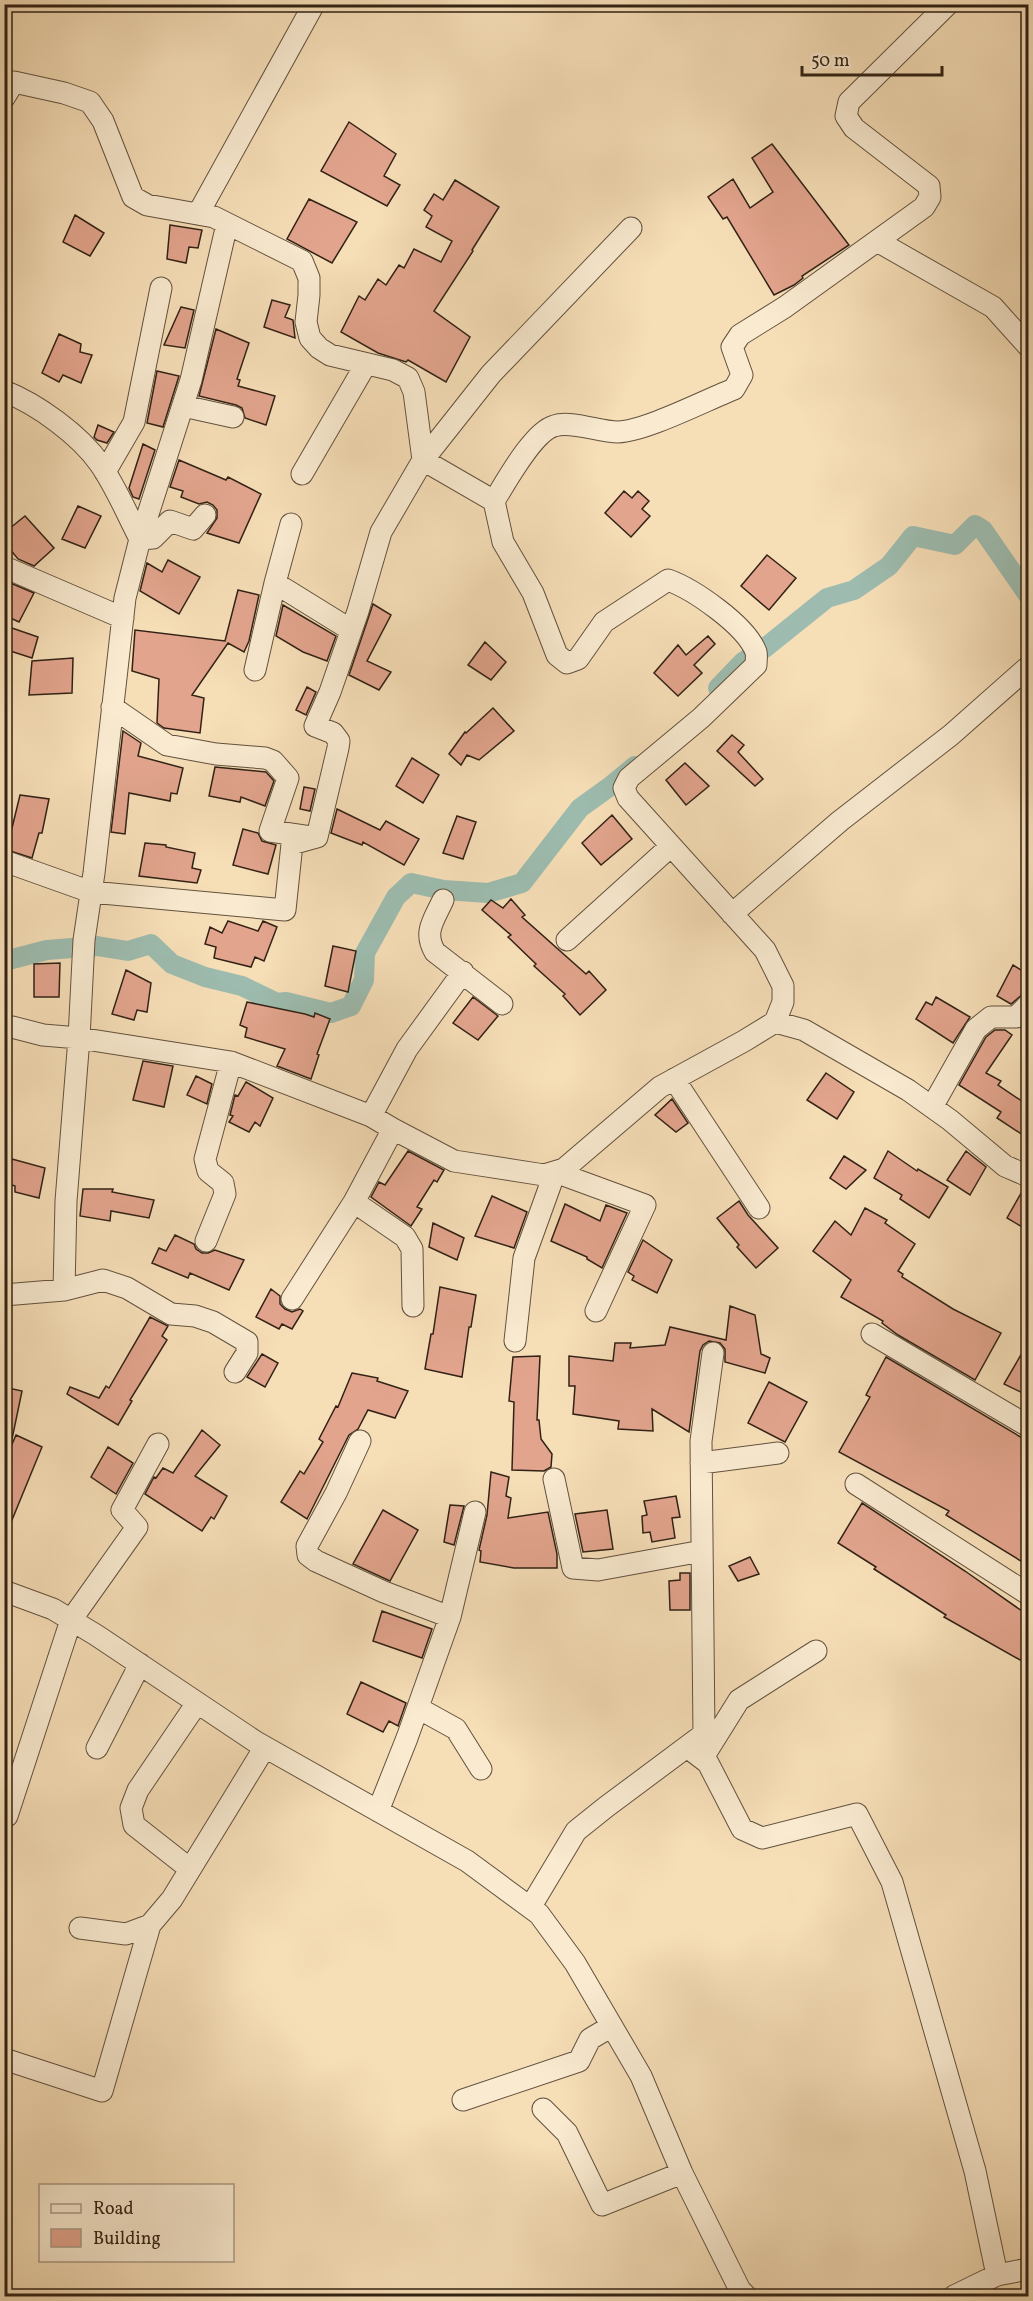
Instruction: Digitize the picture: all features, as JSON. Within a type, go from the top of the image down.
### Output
[{"type":"street","points":[[198,214],[314,4]]},
{"type":"street","points":[[4,1027],[43,1035],[79,1038],[231,1062],[371,1116],[393,1130],[454,1161],[544,1175],[564,1169],[660,1087],[775,1022],[783,1002],[783,986],[765,950],[627,798],[624,788],[629,778],[701,718],[756,665],[756,651],[718,608],[699,595],[689,593],[681,585],[668,580],[604,622],[578,659],[567,663],[557,655],[533,593],[503,542],[494,501],[538,436],[554,426],[618,432],[644,426],[734,389],[742,375],[732,347],[740,335],[785,307],[924,207],[930,197],[929,186],[854,128],[846,116],[849,102],[948,4]]},
{"type":"street","points":[[4,98],[14,82],[64,93],[90,102],[103,121],[133,197],[147,205],[214,217],[302,261],[309,278],[306,322],[310,338],[330,355],[393,370],[408,378],[414,392],[423,460]]},
{"type":"street","points":[[64,1290],[66,1201],[84,946],[125,598],[140,539],[191,380],[227,224]]},
{"type":"street","points":[[317,837],[339,741],[333,733],[315,726],[330,692],[381,532],[423,460],[491,374],[631,228]]},
{"type":"street","points":[[877,241],[993,307],[1029,346]]},
{"type":"street","points":[[105,472],[134,422],[161,288]]},
{"type":"street","points":[[303,474],[366,364]]},
{"type":"street","points":[[4,391],[24,399],[81,441],[105,472],[140,539]]},
{"type":"street","points":[[183,406],[233,417]]},
{"type":"street","points":[[423,460],[494,501]]},
{"type":"street","points":[[140,539],[153,538],[170,521],[193,529],[205,515]]},
{"type":"street","points":[[255,670],[291,524]]},
{"type":"street","points":[[4,570],[9,569],[123,618]]},
{"type":"street","points":[[275,583],[351,630]]},
{"type":"street","points":[[732,914],[840,821],[951,735],[1029,667]]},
{"type":"street","points":[[112,707],[167,745],[273,761],[288,778],[270,831],[317,837]]},
{"type":"street","points":[[4,861],[91,892],[285,910],[292,844],[317,837]]},
{"type":"street","points":[[567,940],[671,846]]},
{"type":"street","points":[[443,900],[428,932],[429,942],[435,952],[502,1004]]},
{"type":"street","points":[[371,1116],[407,1049],[463,972]]},
{"type":"street","points":[[932,1107],[976,1029],[991,1017],[1016,1017],[1029,1005]]},
{"type":"street","points":[[775,1022],[804,1030],[908,1090],[1005,1166],[1029,1176]]},
{"type":"street","points":[[206,1241],[225,1194],[223,1183],[208,1171],[205,1159],[231,1062]]},
{"type":"street","points":[[674,1079],[759,1208]]},
{"type":"street","points":[[292,1299],[354,1202],[393,1130]]},
{"type":"street","points":[[555,1172],[645,1205],[596,1311]]},
{"type":"street","points":[[515,1341],[524,1258],[555,1172]]},
{"type":"street","points":[[354,1202],[405,1237],[412,1249],[413,1306]]},
{"type":"street","points":[[4,1295],[64,1290],[103,1280],[127,1288],[171,1314],[195,1316],[213,1322],[247,1342],[247,1353],[235,1372]]},
{"type":"street","points":[[872,1334],[1029,1426]]},
{"type":"street","points":[[694,1753],[704,1734],[701,1441],[713,1353]]},
{"type":"street","points":[[360,1441],[336,1493],[307,1546],[308,1555],[316,1561],[384,1592],[450,1617]]},
{"type":"street","points":[[7,1816],[71,1620],[138,1527],[122,1510],[158,1444]]},
{"type":"street","points":[[701,1463],[778,1453]]},
{"type":"street","points":[[554,1479],[573,1568],[598,1570],[702,1551]]},
{"type":"street","points":[[856,1484],[1029,1594]]},
{"type":"street","points":[[378,1811],[450,1617],[475,1512]]},
{"type":"street","points":[[4,1591],[53,1609],[265,1748],[467,1862],[531,1906],[575,1963],[640,2076],[682,2174],[740,2290],[746,2296]]},
{"type":"street","points":[[531,1906],[576,1831],[606,1807],[694,1753],[739,1700],[816,1651]]},
{"type":"street","points":[[97,1748],[140,1664]]},
{"type":"street","points":[[190,1869],[134,1825],[130,1808],[138,1790],[197,1703]]},
{"type":"street","points":[[418,1708],[456,1729],[481,1769]]},
{"type":"street","points":[[4,2059],[102,2091],[150,1924],[172,1899],[265,1748]]},
{"type":"street","points":[[694,1753],[708,1762],[742,1829],[762,1838],[857,1814],[892,1882],[975,2171],[997,2275]]},
{"type":"street","points":[[80,1928],[126,1934],[150,1924]]},
{"type":"street","points":[[463,2100],[579,2061],[590,2039],[612,2026]]},
{"type":"street","points":[[543,2109],[567,2133],[602,2205],[682,2174]]},
{"type":"street","points":[[954,2296],[997,2275],[1029,2269]]},
{"type":"building","points":[[349,122],[396,154],[384,176],[400,185],[387,206],[321,171]]},
{"type":"building","points":[[772,144],[849,245],[802,276],[803,278],[794,285],[774,295],[727,217],[723,219],[708,197],[733,179],[750,208],[773,192],[752,158]]},
{"type":"building","points":[[455,180],[499,207],[434,311],[470,337],[446,382],[408,360],[406,362],[378,353],[341,332],[359,296],[365,300],[378,279],[386,285],[399,265],[404,268],[414,249],[441,262],[452,241],[426,227],[432,216],[424,210],[434,194],[443,200]]},
{"type":"building","points":[[309,199],[357,222],[332,263],[287,239]]},
{"type":"building","points":[[75,215],[104,233],[90,256],[63,242]]},
{"type":"building","points":[[170,225],[202,230],[198,248],[189,247],[186,263],[167,259]]},
{"type":"building","points":[[272,300],[290,305],[285,317],[293,320],[295,338],[264,327]]},
{"type":"building","points":[[181,307],[194,310],[185,348],[164,345]]},
{"type":"building","points":[[216,329],[249,343],[237,379],[240,380],[238,386],[275,396],[266,425],[245,418],[242,408],[236,405],[199,396]]},
{"type":"building","points":[[59,334],[81,344],[80,352],[92,355],[81,383],[63,375],[59,382],[42,373]]},
{"type":"building","points":[[157,371],[179,376],[163,427],[147,423]]},
{"type":"building","points":[[98,425],[114,432],[107,443],[94,437]]},
{"type":"building","points":[[143,444],[155,450],[139,499],[133,497],[129,488]]},
{"type":"building","points":[[179,460],[226,480],[228,477],[261,494],[239,543],[207,533],[217,518],[217,510],[213,505],[207,502],[199,504],[181,497],[183,491],[170,487]]},
{"type":"building","points":[[624,491],[632,498],[638,491],[649,501],[642,509],[650,516],[631,537],[605,513]]},
{"type":"building","points":[[78,506],[101,516],[85,548],[62,539]]},
{"type":"building","points":[[25,516],[54,548],[34,566],[18,559],[4,542],[4,533]]},
{"type":"building","points":[[767,555],[796,578],[769,610],[741,586]]},
{"type":"building","points":[[168,560],[200,577],[179,614],[140,591],[147,563],[162,572]]},
{"type":"building","points":[[8,582],[34,593],[19,622],[4,615],[4,589]]},
{"type":"building","points":[[238,590],[259,595],[249,641],[244,652],[228,643],[192,695],[204,698],[200,733],[164,728],[157,723],[159,679],[132,671],[135,630],[225,641]]},
{"type":"building","points":[[373,604],[391,615],[367,661],[391,672],[379,690],[349,675]]},
{"type":"building","points":[[283,605],[336,636],[327,661],[303,652],[276,636]]},
{"type":"building","points":[[9,627],[38,637],[32,658],[4,649]]},
{"type":"building","points":[[708,636],[715,644],[694,665],[702,673],[678,696],[654,673],[678,645],[686,655]]},
{"type":"building","points":[[485,642],[506,662],[491,680],[468,665]]},
{"type":"building","points":[[73,658],[72,693],[29,695],[32,661]]},
{"type":"building","points":[[307,687],[316,692],[306,715],[296,710]]},
{"type":"building","points":[[493,708],[514,731],[479,760],[467,755],[461,765],[449,754],[465,732]]},
{"type":"building","points":[[123,731],[141,743],[138,756],[183,768],[177,794],[171,793],[170,801],[129,793],[125,834],[111,832]]},
{"type":"building","points":[[732,735],[744,745],[738,752],[763,779],[755,786],[717,751]]},
{"type":"building","points":[[412,758],[439,775],[423,803],[396,786]]},
{"type":"building","points":[[685,763],[709,786],[686,805],[666,780]]},
{"type":"building","points":[[215,767],[266,772],[274,781],[265,806],[241,797],[240,802],[209,796]]},
{"type":"building","points":[[304,787],[315,789],[310,811],[300,809]]},
{"type":"building","points":[[20,795],[49,799],[42,833],[39,833],[32,858],[4,849],[4,826],[12,828]]},
{"type":"building","points":[[337,809],[380,830],[386,821],[419,839],[404,865],[363,842],[362,845],[331,833]]},
{"type":"building","points":[[612,815],[632,839],[601,865],[582,843]]},
{"type":"building","points":[[457,816],[476,822],[463,859],[443,853]]},
{"type":"building","points":[[243,829],[258,833],[262,841],[276,845],[268,874],[233,865]]},
{"type":"building","points":[[145,843],[166,845],[166,847],[195,853],[192,868],[201,870],[197,883],[139,876]]},
{"type":"building","points":[[511,899],[525,915],[522,917],[586,974],[589,971],[606,990],[580,1015],[563,996],[565,994],[534,966],[536,964],[508,937],[511,935],[482,910],[491,900],[503,908]]},
{"type":"building","points":[[228,921],[258,931],[263,921],[277,927],[264,961],[255,957],[251,967],[214,958],[216,947],[205,944],[210,927],[222,933]]},
{"type":"building","points":[[333,946],[356,951],[348,992],[325,986]]},
{"type":"building","points":[[60,963],[59,997],[34,997],[34,964]]},
{"type":"building","points":[[1013,965],[1029,975],[1029,989],[1011,1004],[997,996]]},
{"type":"building","points":[[126,970],[151,983],[147,1012],[137,1010],[134,1020],[112,1014]]},
{"type":"building","points":[[473,997],[498,1016],[478,1040],[453,1023]]},
{"type":"building","points":[[936,997],[970,1017],[953,1043],[916,1019],[926,1002],[932,1005]]},
{"type":"building","points":[[247,1002],[314,1017],[315,1013],[330,1019],[317,1054],[319,1055],[311,1079],[277,1066],[285,1049],[245,1037],[247,1028],[240,1025]]},
{"type":"building","points":[[995,1030],[1005,1030],[1012,1035],[986,1073],[1001,1081],[998,1085],[1029,1106],[1029,1139],[997,1118],[1001,1112],[959,1085],[986,1037]]},
{"type":"building","points":[[143,1061],[173,1066],[164,1107],[133,1100]]},
{"type":"building","points":[[826,1073],[854,1092],[837,1119],[807,1100]]},
{"type":"building","points":[[196,1076],[212,1084],[207,1104],[187,1095]]},
{"type":"building","points":[[246,1082],[273,1098],[260,1126],[255,1122],[249,1132],[229,1122],[233,1116],[230,1115],[235,1095],[238,1096]]},
{"type":"building","points":[[672,1099],[688,1123],[676,1132],[655,1115]]},
{"type":"building","points":[[408,1151],[444,1170],[437,1182],[434,1180],[417,1207],[422,1209],[411,1226],[371,1197],[379,1182],[385,1185]]},
{"type":"building","points":[[888,1151],[917,1171],[918,1169],[948,1187],[929,1218],[900,1199],[902,1195],[874,1178]]},
{"type":"building","points":[[966,1151],[986,1167],[970,1195],[947,1180]]},
{"type":"building","points":[[844,1156],[866,1170],[846,1189],[830,1178]]},
{"type":"building","points":[[12,1159],[45,1168],[39,1198],[15,1192],[15,1186],[6,1183]]},
{"type":"building","points":[[1024,1188],[1029,1189],[1029,1231],[1007,1218]]},
{"type":"building","points":[[83,1189],[113,1189],[112,1192],[154,1200],[149,1218],[111,1211],[110,1221],[80,1216]]},
{"type":"building","points":[[492,1196],[527,1212],[514,1248],[475,1236]]},
{"type":"building","points":[[739,1201],[748,1215],[778,1248],[756,1268],[737,1247],[739,1245],[717,1218]]},
{"type":"building","points":[[565,1204],[600,1221],[606,1205],[627,1213],[602,1268],[587,1257],[551,1241]]},
{"type":"building","points":[[865,1208],[887,1220],[885,1223],[915,1244],[898,1271],[903,1274],[902,1277],[953,1309],[1001,1333],[975,1380],[898,1335],[882,1323],[883,1321],[841,1297],[851,1280],[813,1251],[835,1221],[851,1235]]},
{"type":"building","points":[[433,1223],[464,1238],[457,1260],[429,1247]]},
{"type":"building","points":[[175,1235],[194,1244],[196,1249],[202,1253],[215,1250],[244,1260],[229,1290],[190,1273],[188,1278],[152,1263],[159,1248],[166,1251]]},
{"type":"building","points":[[643,1240],[672,1260],[657,1293],[632,1280],[634,1276],[628,1272]]},
{"type":"building","points":[[440,1287],[476,1295],[462,1377],[425,1369]]},
{"type":"building","points":[[271,1289],[280,1296],[280,1304],[285,1309],[292,1312],[300,1309],[303,1311],[292,1329],[282,1324],[279,1329],[256,1317]]},
{"type":"building","points":[[730,1306],[755,1315],[761,1354],[770,1358],[765,1373],[725,1362],[725,1349],[720,1343],[709,1341],[703,1345],[700,1351],[689,1432],[652,1409],[653,1431],[618,1429],[619,1421],[573,1414],[575,1386],[569,1386],[569,1356],[613,1361],[615,1343],[631,1343],[630,1348],[665,1345],[670,1327],[726,1340]]},
{"type":"building","points":[[150,1317],[168,1326],[162,1336],[167,1340],[130,1400],[132,1401],[118,1425],[67,1394],[70,1387],[99,1398],[106,1386],[109,1388]]},
{"type":"building","points":[[1029,1341],[1029,1396],[1004,1384]]},
{"type":"building","points":[[262,1354],[278,1363],[265,1387],[247,1377]]},
{"type":"building","points":[[540,1356],[537,1420],[539,1420],[541,1439],[552,1454],[551,1467],[544,1471],[512,1470],[514,1402],[509,1401],[513,1357]]},
{"type":"building","points":[[886,1357],[1029,1442],[1029,1566],[946,1515],[949,1511],[839,1452],[870,1397],[866,1395]]},
{"type":"building","points":[[352,1373],[378,1378],[377,1381],[408,1391],[395,1418],[368,1410],[358,1429],[349,1435],[307,1519],[281,1502],[300,1471],[304,1474],[323,1442],[319,1439],[336,1406],[338,1407]]},
{"type":"building","points":[[769,1382],[807,1402],[785,1442],[748,1423]]},
{"type":"building","points":[[4,1387],[22,1391],[11,1444],[4,1443]]},
{"type":"building","points":[[202,1430],[220,1445],[195,1476],[227,1496],[214,1519],[211,1517],[202,1531],[145,1494],[154,1477],[156,1478],[163,1468],[173,1473]]},
{"type":"building","points":[[16,1435],[42,1447],[5,1537],[4,1463]]},
{"type":"building","points":[[108,1447],[133,1463],[116,1494],[91,1477]]},
{"type":"building","points":[[491,1472],[509,1477],[506,1496],[511,1498],[508,1518],[548,1512],[557,1554],[557,1568],[514,1568],[480,1562],[481,1551],[479,1550],[487,1515]]},
{"type":"building","points":[[676,1496],[680,1517],[672,1518],[675,1538],[652,1542],[650,1532],[643,1533],[642,1516],[647,1515],[644,1501]]},
{"type":"building","points":[[862,1503],[1029,1616],[1029,1665],[944,1617],[946,1615],[838,1543]]},
{"type":"building","points":[[450,1505],[464,1506],[454,1545],[444,1542]]},
{"type":"building","points":[[383,1510],[418,1530],[390,1581],[353,1564]]},
{"type":"building","points":[[607,1510],[613,1549],[583,1552],[575,1514]]},
{"type":"building","points":[[750,1557],[759,1574],[738,1581],[729,1566]]},
{"type":"building","points":[[680,1573],[690,1573],[690,1610],[670,1610],[669,1581],[680,1580]]},
{"type":"building","points":[[382,1611],[432,1629],[422,1658],[373,1641]]},
{"type":"building","points":[[361,1682],[406,1703],[398,1726],[389,1721],[383,1732],[347,1714]]},
{"type":"waterway","points":[[718,688],[743,662],[766,647],[827,598],[854,590],[889,566],[913,536],[955,545],[975,525],[983,530],[1028,595]]},
{"type":"waterway","points":[[4,957],[12,959],[47,950],[97,946],[128,951],[151,944],[172,964],[205,977],[242,986],[277,1003],[286,1002],[331,1013],[351,1006],[364,980],[365,953],[396,897],[411,883],[444,890],[488,893],[522,883],[580,808],[635,766]]}]
